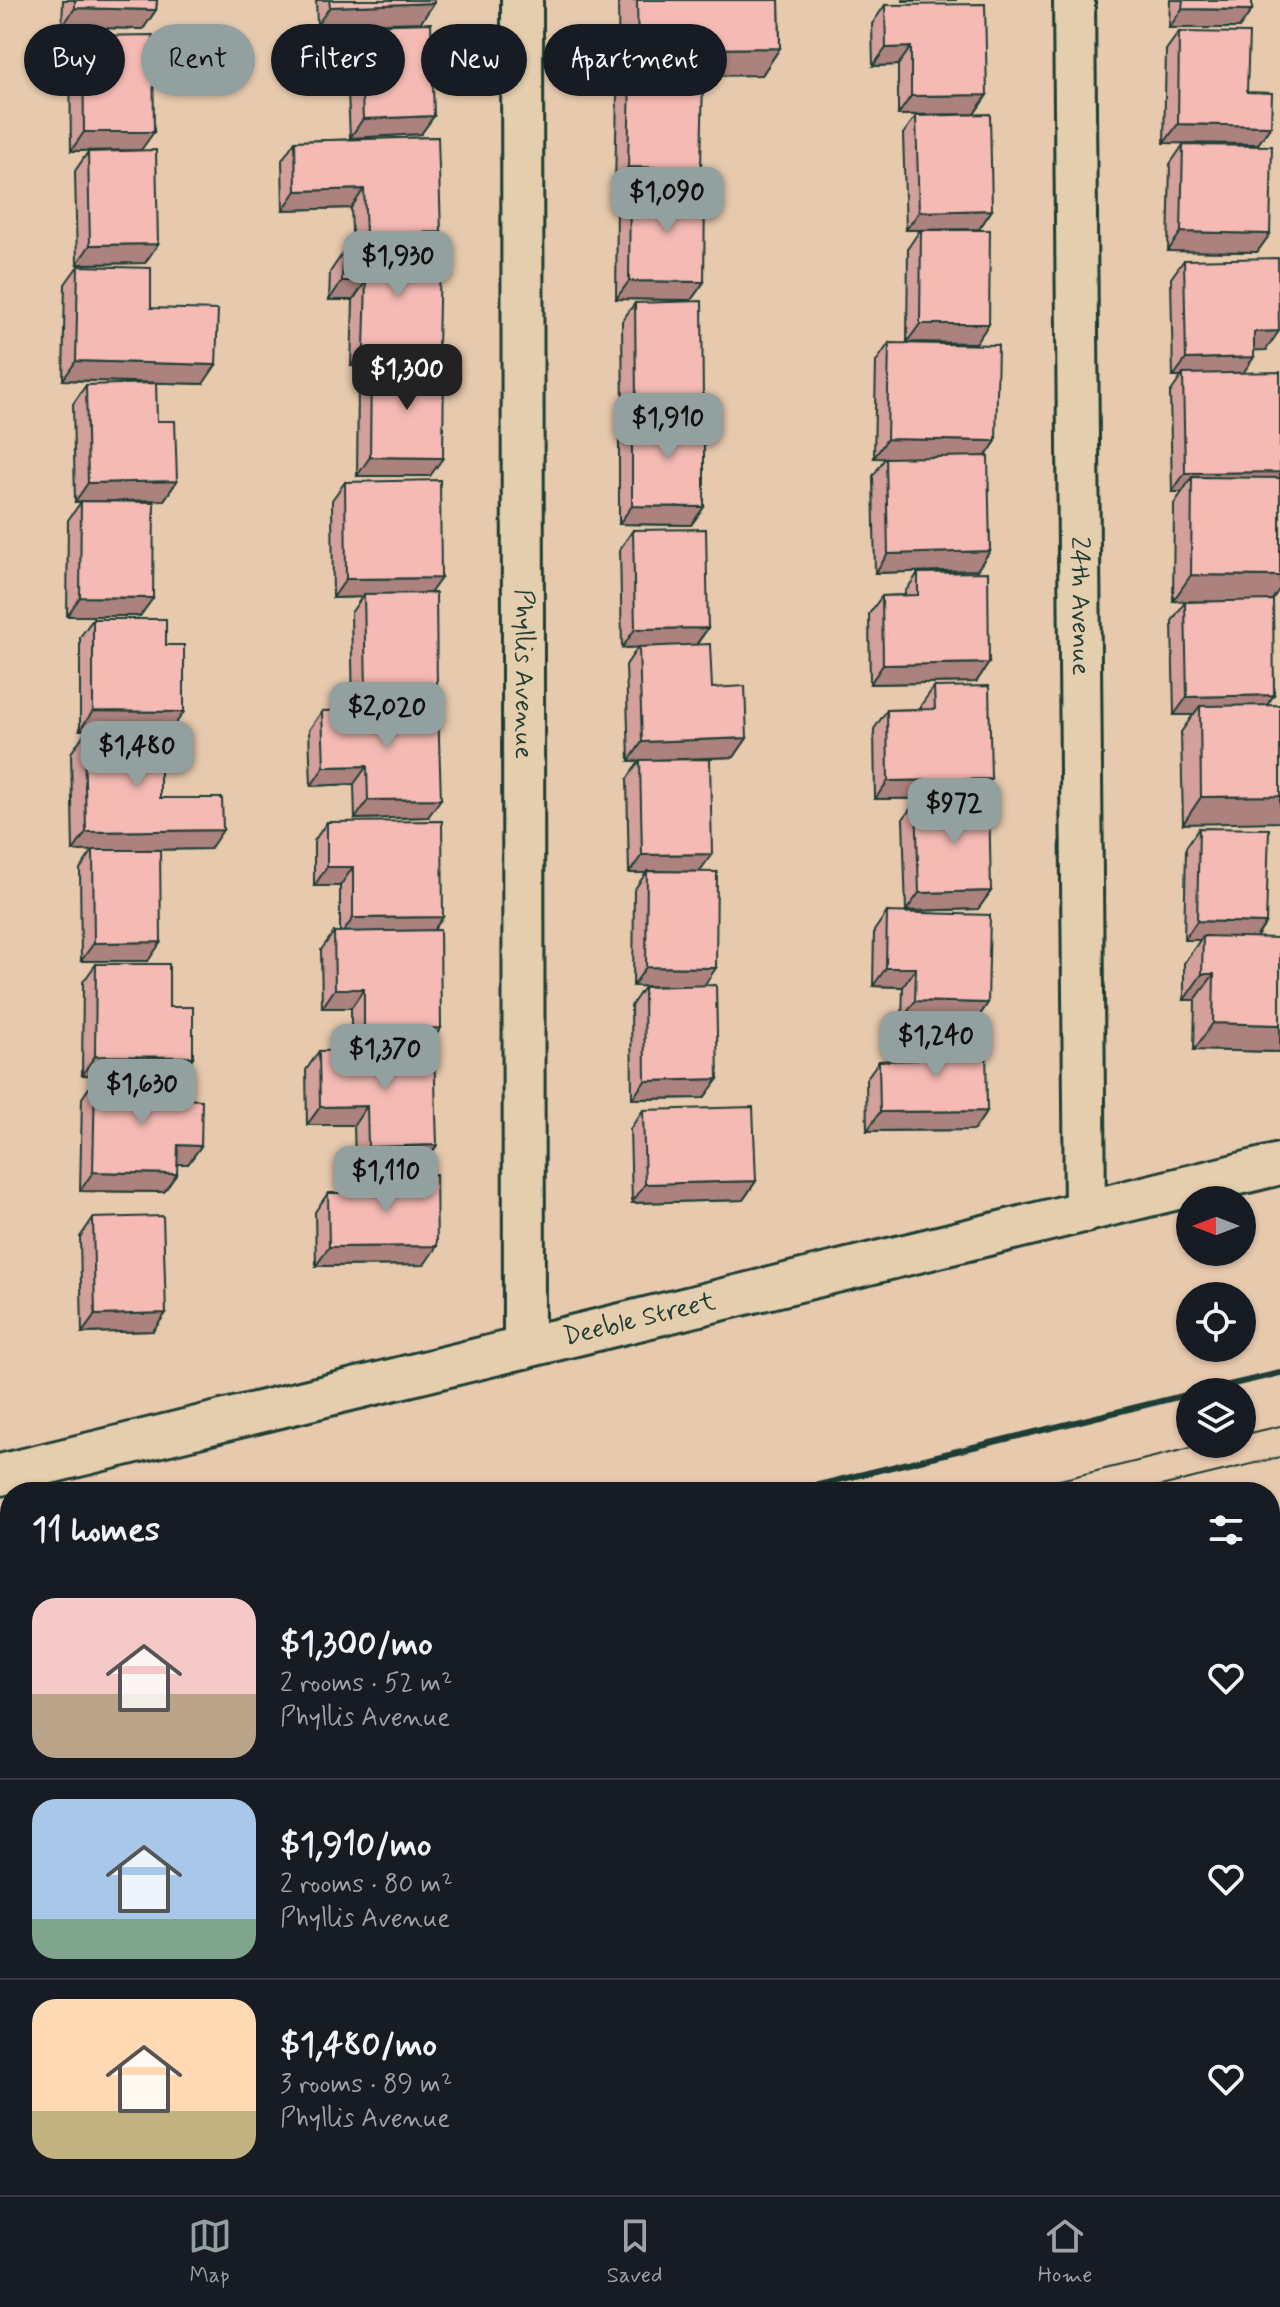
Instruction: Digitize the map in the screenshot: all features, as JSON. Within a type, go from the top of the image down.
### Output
[{"type":"street","name":"Phyllis Avenue","points":[[522,0],[524,1348]]},
{"type":"street","name":"24th Avenue","points":[[1074,0],[1085,1212]]},
{"type":"street","name":"Deeble Street","points":[[0,1475],[1280,1164]]},
{"type":"building","points":[[75,0],[157,0],[156,10],[75,8]]},
{"type":"building","points":[[329,0],[434,0],[434,3],[330,7]]},
{"type":"building","points":[[637,0],[779,0],[780,48],[727,49],[727,24],[637,24]]},
{"type":"building","points":[[1183,0],[1252,0],[1252,10],[1182,9]]},
{"type":"building","points":[[985,4],[987,95],[911,96],[911,47],[886,48],[885,5]]},
{"type":"building","points":[[431,23],[421,24],[421,96],[433,96],[434,116],[363,119],[362,96],[405,96],[405,24],[395,24]]},
{"type":"building","points":[[1179,32],[1249,33],[1247,92],[1272,93],[1271,126],[1178,124]]},
{"type":"building","points":[[125,35],[141,35],[141,96],[154,96],[154,132],[84,132],[84,96],[125,96]]},
{"type":"building","points":[[630,96],[703,96],[701,168],[628,167]]},
{"type":"building","points":[[990,114],[992,210],[919,212],[916,116]]},
{"type":"building","points":[[438,137],[441,232],[366,234],[364,189],[296,191],[295,141]]},
{"type":"building","points":[[1183,145],[1272,146],[1270,234],[1181,232]]},
{"type":"building","points":[[156,150],[158,244],[90,245],[88,152]]},
{"type":"building","points":[[630,188],[705,189],[704,282],[629,281]]},
{"type":"building","points":[[921,230],[990,230],[989,324],[920,324]]},
{"type":"building","points":[[343,253],[440,255],[438,350],[364,348],[366,281],[342,281]]},
{"type":"building","points":[[1278,258],[1279,331],[1254,332],[1254,357],[1186,359],[1184,260]]},
{"type":"building","points":[[78,266],[151,268],[151,308],[218,310],[216,365],[76,361]]},
{"type":"building","points":[[702,301],[703,398],[636,400],[635,303]]},
{"type":"building","points":[[889,343],[998,345],[996,441],[887,439]]},
{"type":"building","points":[[371,365],[444,366],[443,458],[370,457]]},
{"type":"building","points":[[1280,372],[1280,472],[1185,473],[1183,374]]},
{"type":"building","points":[[156,383],[157,421],[175,421],[177,481],[88,483],[86,385]]},
{"type":"building","points":[[632,416],[704,416],[704,507],[632,506]]},
{"type":"building","points":[[988,456],[990,551],[888,554],[886,458]]},
{"type":"building","points":[[1192,477],[1280,478],[1280,576],[1191,575]]},
{"type":"building","points":[[440,480],[441,578],[346,579],[345,482]]},
{"type":"building","points":[[81,501],[154,502],[153,598],[80,597]]},
{"type":"building","points":[[706,529],[708,628],[635,629],[633,530]]},
{"type":"building","points":[[988,572],[989,663],[883,665],[882,596],[918,595],[918,573]]},
{"type":"building","points":[[436,593],[437,688],[366,689],[364,594]]},
{"type":"building","points":[[1273,600],[1274,695],[1187,697],[1185,602]]},
{"type":"building","points":[[93,619],[166,619],[166,645],[184,645],[184,712],[93,711]]},
{"type":"building","points":[[710,644],[712,688],[745,686],[747,738],[642,742],[639,647]]},
{"type":"building","points":[[989,686],[991,779],[888,781],[887,710],[935,709],[934,687]]},
{"type":"building","points":[[1280,705],[1280,796],[1201,797],[1200,706]]},
{"type":"building","points":[[438,708],[441,799],[368,800],[367,766],[324,767],[322,711]]},
{"type":"building","points":[[160,733],[160,798],[222,798],[223,830],[86,832],[84,734]]},
{"type":"building","points":[[710,759],[712,854],[642,855],[640,760]]},
{"type":"building","points":[[989,799],[991,891],[919,893],[916,801]]},
{"type":"building","points":[[442,821],[443,917],[353,918],[353,867],[327,867],[327,822]]},
{"type":"building","points":[[1199,828],[1269,829],[1266,923],[1197,921]]},
{"type":"building","points":[[93,850],[160,850],[161,942],[94,943]]},
{"type":"building","points":[[647,871],[717,872],[716,968],[646,967]]},
{"type":"building","points":[[887,912],[990,915],[988,1003],[915,1001],[916,968],[886,968]]},
{"type":"building","points":[[440,930],[441,1028],[364,1029],[364,989],[335,989],[334,932]]},
{"type":"building","points":[[1203,936],[1280,938],[1280,1025],[1213,1023],[1214,974],[1202,974]]},
{"type":"building","points":[[96,964],[169,964],[169,1007],[193,1007],[193,1057],[95,1056]]},
{"type":"building","points":[[716,985],[718,1079],[645,1081],[644,987]]},
{"type":"building","points":[[917,1042],[986,1042],[987,1111],[880,1112],[879,1061],[918,1060]]},
{"type":"building","points":[[434,1049],[437,1145],[368,1147],[367,1106],[320,1107],[319,1051]]},
{"type":"building","points":[[95,1079],[165,1081],[165,1098],[202,1100],[201,1146],[178,1145],[177,1174],[93,1172]]},
{"type":"building","points":[[753,1107],[756,1181],[645,1184],[643,1110]]},
{"type":"building","points":[[436,1174],[437,1246],[329,1247],[328,1193],[372,1193],[371,1175]]},
{"type":"building","points":[[163,1216],[166,1313],[95,1315],[93,1218]]},
{"type":"tram line","points":[[1256,1432],[1280,1426]]},
{"type":"tram line","points":[[1052,1482],[1176,1452]]},
{"type":"tram line","points":[[1177,1482],[1280,1457]]},
{"type":"railway","points":[[1256,1379],[1280,1373]]},
{"type":"railway","points":[[831,1482],[1176,1397]]}]
